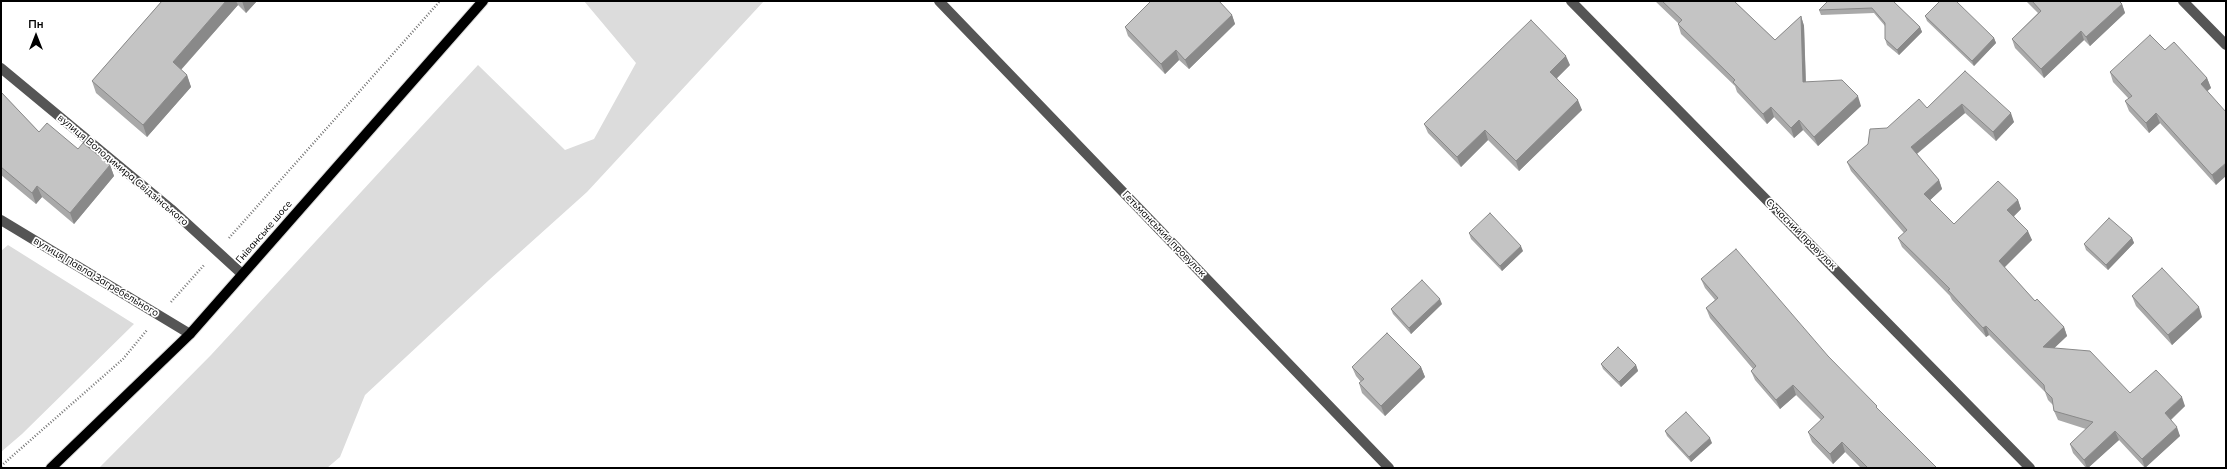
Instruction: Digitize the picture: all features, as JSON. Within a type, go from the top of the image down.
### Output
[{"type":"main road","name":"Гніванське шосе","points":[[51,468],[190,334],[484,1]]},
{"type":"street","name":"Гетьманський провулок","points":[[939,1],[1389,468]]},
{"type":"street","name":"Сучасний провулок","points":[[1571,1],[2030,468]]},
{"type":"street","points":[[2183,1],[2226,45]]},
{"type":"street","name":"вулиця Володимира Свідзінського","points":[[1,68],[171,208],[242,274]]},
{"type":"street","name":"вулиця Павла Загребельного","points":[[1,220],[190,334]]},
{"type":"shaded area","points":[[584,1],[764,1],[587,192],[365,395],[340,457],[327,468],[99,468],[211,355],[478,65],[565,150],[594,139],[636,63]]},
{"type":"shaded area","points":[[8,245],[134,324],[22,434],[1,452],[1,251]]},
{"type":"building","points":[[162,1],[226,1],[173,62],[187,75],[143,125],[92,81]]},
{"type":"building","points":[[1151,1],[1219,1],[1232,15],[1185,60],[1176,50],[1161,64],[1125,27]]},
{"type":"building","points":[[1662,1],[1734,1],[1775,40],[1801,16],[1803,82],[1842,80],[1858,96],[1814,137],[1799,120],[1791,128],[1771,107],[1763,114],[1733,82],[1735,80],[1678,24],[1682,20]]},
{"type":"building","points":[[1828,1],[1893,1],[1920,27],[1897,50],[1885,39],[1885,23],[1872,8],[1819,10]]},
{"type":"building","points":[[1940,1],[1956,1],[1994,38],[1972,61],[1925,16]]},
{"type":"building","points":[[2032,1],[2119,1],[2122,4],[2086,37],[2081,31],[2041,69],[2012,39],[2041,11]]},
{"type":"building","points":[[1531,20],[1566,56],[1550,72],[1578,100],[1516,161],[1485,130],[1457,157],[1424,124]]},
{"type":"building","points":[[2150,35],[2165,50],[2174,42],[2207,78],[2201,84],[2226,112],[2226,163],[2212,175],[2156,113],[2146,123],[2125,101],[2132,96],[2110,72]]},
{"type":"building","points":[[1965,71],[2011,113],[1993,132],[1962,104],[1911,147],[1939,180],[1924,194],[1954,224],[1998,181],[2018,200],[2007,210],[2028,231],[1999,261],[2035,301],[2037,299],[2064,327],[2043,347],[2090,351],[2130,393],[2156,370],[2182,397],[2165,413],[2177,427],[2142,459],[2115,431],[2084,460],[2070,444],[2093,422],[2054,411],[2052,398],[2045,391],[2044,385],[1986,326],[1983,328],[1948,290],[1950,289],[1898,238],[1907,230],[1847,162],[1868,144],[1870,129],[1887,128],[1919,99],[1927,108]]},
{"type":"building","points":[[1,92],[39,132],[47,123],[78,149],[83,143],[110,165],[70,213],[37,186],[32,193],[1,167]]},
{"type":"building","points":[[1490,213],[1521,246],[1500,266],[1469,233]]},
{"type":"building","points":[[2109,218],[2132,238],[2106,265],[2084,244]]},
{"type":"building","points":[[1736,249],[1828,356],[1937,468],[1868,468],[1842,442],[1830,454],[1808,432],[1824,417],[1793,385],[1776,400],[1751,371],[1756,366],[1706,308],[1718,298],[1701,279]]},
{"type":"building","points":[[2162,268],[2199,307],[2168,335],[2132,296]]},
{"type":"building","points":[[1422,280],[1440,299],[1409,328],[1391,309]]},
{"type":"building","points":[[1387,333],[1421,367],[1381,406],[1359,383],[1364,379],[1352,367]]},
{"type":"building","points":[[1618,347],[1636,365],[1619,382],[1601,364]]},
{"type":"building","points":[[1686,412],[1710,438],[1689,457],[1665,431]]}]
